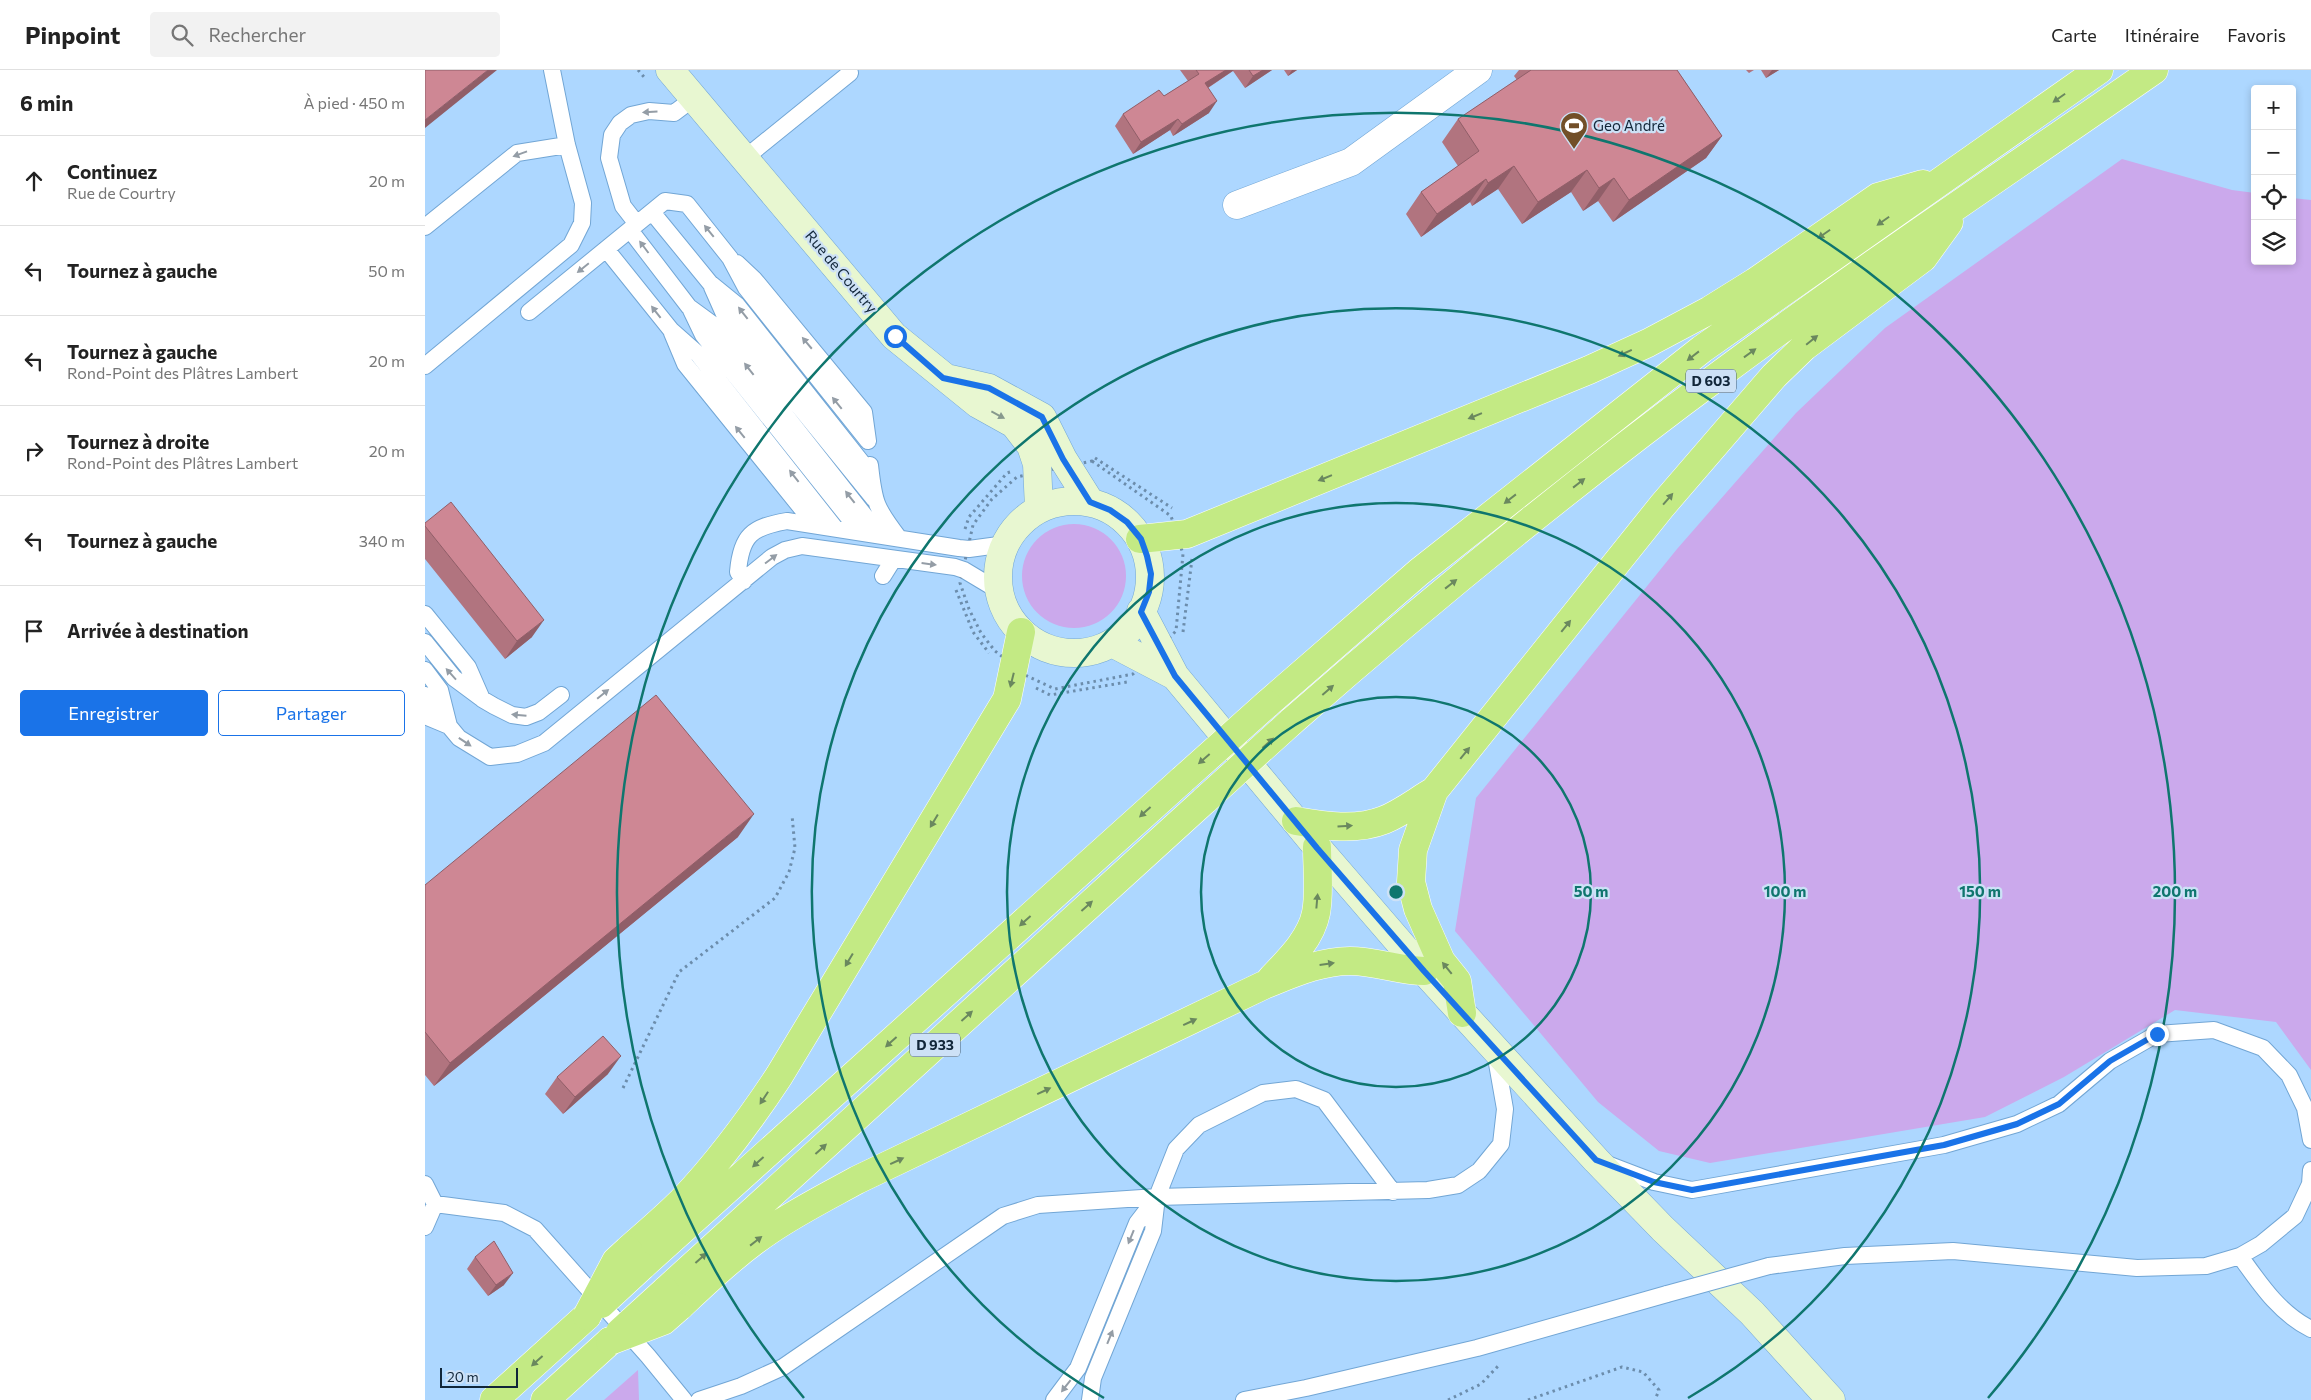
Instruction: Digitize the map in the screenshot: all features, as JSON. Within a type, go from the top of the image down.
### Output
[{"type":"highway","name":"D 603","points":[[1182,780],[1419,572],[1628,406],[1710,344],[2099,70]]},
{"type":"highway","name":"D 603","points":[[1205,799],[1423,607],[1638,436],[1723,372],[2154,70]]},
{"type":"highway","points":[[1141,539],[1187,534],[1589,370],[1648,343],[1710,310],[1755,282],[1878,197],[1946,177]]},
{"type":"highway","points":[[1462,1013],[1457,981],[1441,961],[1418,909],[1411,882],[1413,850],[1434,791],[1662,506],[1774,376],[1811,341],[1923,258],[1963,203]]},
{"type":"highway","points":[[635,1258],[748,1124],[779,1076],[1007,699],[1021,632]]},
{"type":"highway","name":"D 933","points":[[494,1400],[580,1322],[635,1258],[1182,780]]},
{"type":"highway","points":[[1296,821],[1330,827],[1366,825],[1385,820],[1434,791]]},
{"type":"highway","name":"D 933","points":[[545,1400],[603,1347],[672,1299],[1205,799]]},
{"type":"highway","points":[[1264,985],[1290,959],[1305,937],[1316,914],[1318,890],[1317,848]]},
{"type":"highway","points":[[672,1299],[731,1260],[769,1230],[808,1206],[857,1180],[1264,985],[1323,964],[1350,961],[1373,963],[1405,971],[1424,971]]},
{"type":"main road","name":"Rue de Courtry","points":[[670,70],[895,336],[943,378],[977,404],[1014,424],[1031,446],[1039,472],[1039,509]]},
{"type":"main road","points":[[943,378],[989,388],[1042,417],[1063,459],[1090,502]]},
{"type":"main road","points":[[1071,500],[1090,502],[1110,510],[1122,518],[1141,539],[1151,574],[1149,592],[1135,623],[1112,643],[1093,650],[1074,653],[1055,650],[1037,643],[1021,632],[1011,620],[999,592],[1000,559],[1006,544],[1023,520],[1039,509],[1071,500]]},
{"type":"main road","points":[[1141,612],[1175,676],[1317,848],[1424,971],[1596,1160],[1663,1230],[1752,1313],[1831,1400]]},
{"type":"main road","points":[[1112,643],[1175,676]]},
{"type":"street","points":[[1237,205],[1351,162],[1478,70]]},
{"type":"lane","points":[[425,366],[571,245],[582,222],[583,202],[567,145],[552,70]]},
{"type":"lane","points":[[745,158],[850,73]]},
{"type":"lane","points":[[693,98],[675,113],[649,111],[631,115],[620,123],[612,135],[609,158],[623,206],[634,227],[689,307],[703,335],[860,532]]},
{"type":"lane","points":[[425,227],[517,153],[567,145]]},
{"type":"lane","points":[[529,312],[665,201],[687,204],[730,258],[745,288],[868,441],[874,499]]},
{"type":"lane","points":[[652,212],[710,283],[737,305],[871,474]]},
{"type":"lane","points":[[606,249],[671,330],[697,353],[835,528]]},
{"type":"lane","points":[[710,283],[725,314],[874,499],[882,516],[899,538]]},
{"type":"lane","points":[[689,307],[715,326],[880,535]]},
{"type":"lane","points":[[671,330],[685,364],[815,525]]},
{"type":"lane","points":[[745,580],[738,572],[740,553],[748,536],[764,525],[772,523],[787,521],[969,548],[1006,544]]},
{"type":"lane","points":[[425,695],[459,738],[490,757],[517,754],[543,742],[785,550],[802,546],[964,570],[999,592]]},
{"type":"lane","points":[[883,576],[893,560]]},
{"type":"lane","points":[[425,614],[468,667],[482,699]]},
{"type":"lane","points":[[425,642],[454,678],[482,699],[512,715],[526,717],[539,712],[561,695]]},
{"type":"lane","points":[[425,670],[441,690],[449,726]]},
{"type":"lane","points":[[425,716],[449,726]]},
{"type":"lane","points":[[1596,1160],[1654,1182],[1692,1190],[1944,1145],[2017,1124],[2059,1104],[2110,1061],[2157,1034],[2214,1030],[2263,1048],[2289,1075],[2305,1108],[2311,1140]]},
{"type":"lane","points":[[699,1400],[741,1386],[783,1367],[1003,1216],[1038,1205],[1157,1197],[1393,1192],[1428,1190],[1458,1185],[1479,1170],[1501,1144],[1505,1109],[1495,1050]]},
{"type":"lane","points":[[1090,1400],[1093,1378],[1153,1231],[1157,1197],[1176,1149],[1199,1125],[1263,1092],[1297,1089],[1325,1100],[1393,1192]]},
{"type":"lane","points":[[1243,1400],[1306,1388],[1503,1341],[1769,1266],[1845,1256],[1953,1251],[2137,1268],[2206,1266],[2240,1256],[2261,1244],[2295,1216],[2310,1184],[2311,1170]]},
{"type":"lane","points":[[425,1184],[435,1204]]},
{"type":"lane","points":[[1054,1400],[1078,1368],[1137,1223],[1157,1197]]},
{"type":"lane","points":[[425,1227],[435,1204]]},
{"type":"lane","points":[[435,1204],[504,1213],[535,1229],[648,1356],[684,1400]]},
{"type":"lane","points":[[2295,1216],[2311,1212]]},
{"type":"lane","points":[[2240,1256],[2272,1300],[2300,1324],[2311,1329]]},
{"type":"path","points":[[623,1088],[679,972],[775,898],[789,872],[795,848],[792,816]]},
{"type":"path","points":[[1448,1400],[1481,1384],[1500,1366],[1503,1341]]},
{"type":"path","points":[[1528,1400],[1622,1366],[1643,1372],[1659,1390],[1655,1400]]},
{"type":"shaded area","points":[[2122,159],[2232,190],[2251,192],[2251,265],[2296,265],[2296,198],[2311,200],[2311,1070],[2276,1022],[2175,1010],[2064,1077],[1985,1117],[1710,1163],[1659,1151],[1598,1102],[1455,931],[1476,798],[1677,549],[1796,413],[1885,328]]},
{"type":"shaded area","points":[[1074,524],[1094,528],[1103,533],[1117,547],[1122,556],[1126,576],[1122,596],[1117,605],[1103,619],[1094,624],[1074,628],[1054,624],[1045,619],[1031,605],[1026,596],[1022,576],[1026,556],[1031,547],[1045,533],[1054,528]]},
{"type":"shaded area","points":[[638,1370],[639,1400],[604,1400]]},
{"type":"building","points":[[425,70],[488,70],[425,120]]},
{"type":"building","points":[[1196,70],[1226,70],[1205,83],[1217,101],[1182,124],[1178,119],[1141,142],[1123,114],[1159,90],[1164,96],[1199,74]]},
{"type":"building","points":[[1249,70],[1263,70],[1253,76]]},
{"type":"building","name":"Geo André","points":[[1531,70],[1677,70],[1722,136],[1629,200],[1614,178],[1599,188],[1587,170],[1538,202],[1514,166],[1488,183],[1486,179],[1437,214],[1421,192],[1479,151],[1458,119]]},
{"type":"building","points":[[451,502],[544,620],[517,641],[425,526],[425,523]]},
{"type":"building","points":[[656,695],[754,814],[450,1063],[425,1032],[425,885]]},
{"type":"building","points":[[603,1036],[621,1056],[575,1097],[557,1077]]},
{"type":"building","points":[[494,1241],[513,1273],[496,1285],[475,1257]]},
{"type":"place","name":"Geo André","points":[[1574,150]]},
{"type":"route","points":[[895,336],[943,378],[989,388],[1042,417],[1063,459],[1090,502],[1110,510],[1127,522],[1141,539],[1151,574],[1149,592],[1141,612],[1175,676],[1317,848],[1424,971],[1596,1160],[1654,1182],[1692,1190],[1944,1145],[2017,1124],[2059,1104],[2110,1061],[2157,1034]]}]
